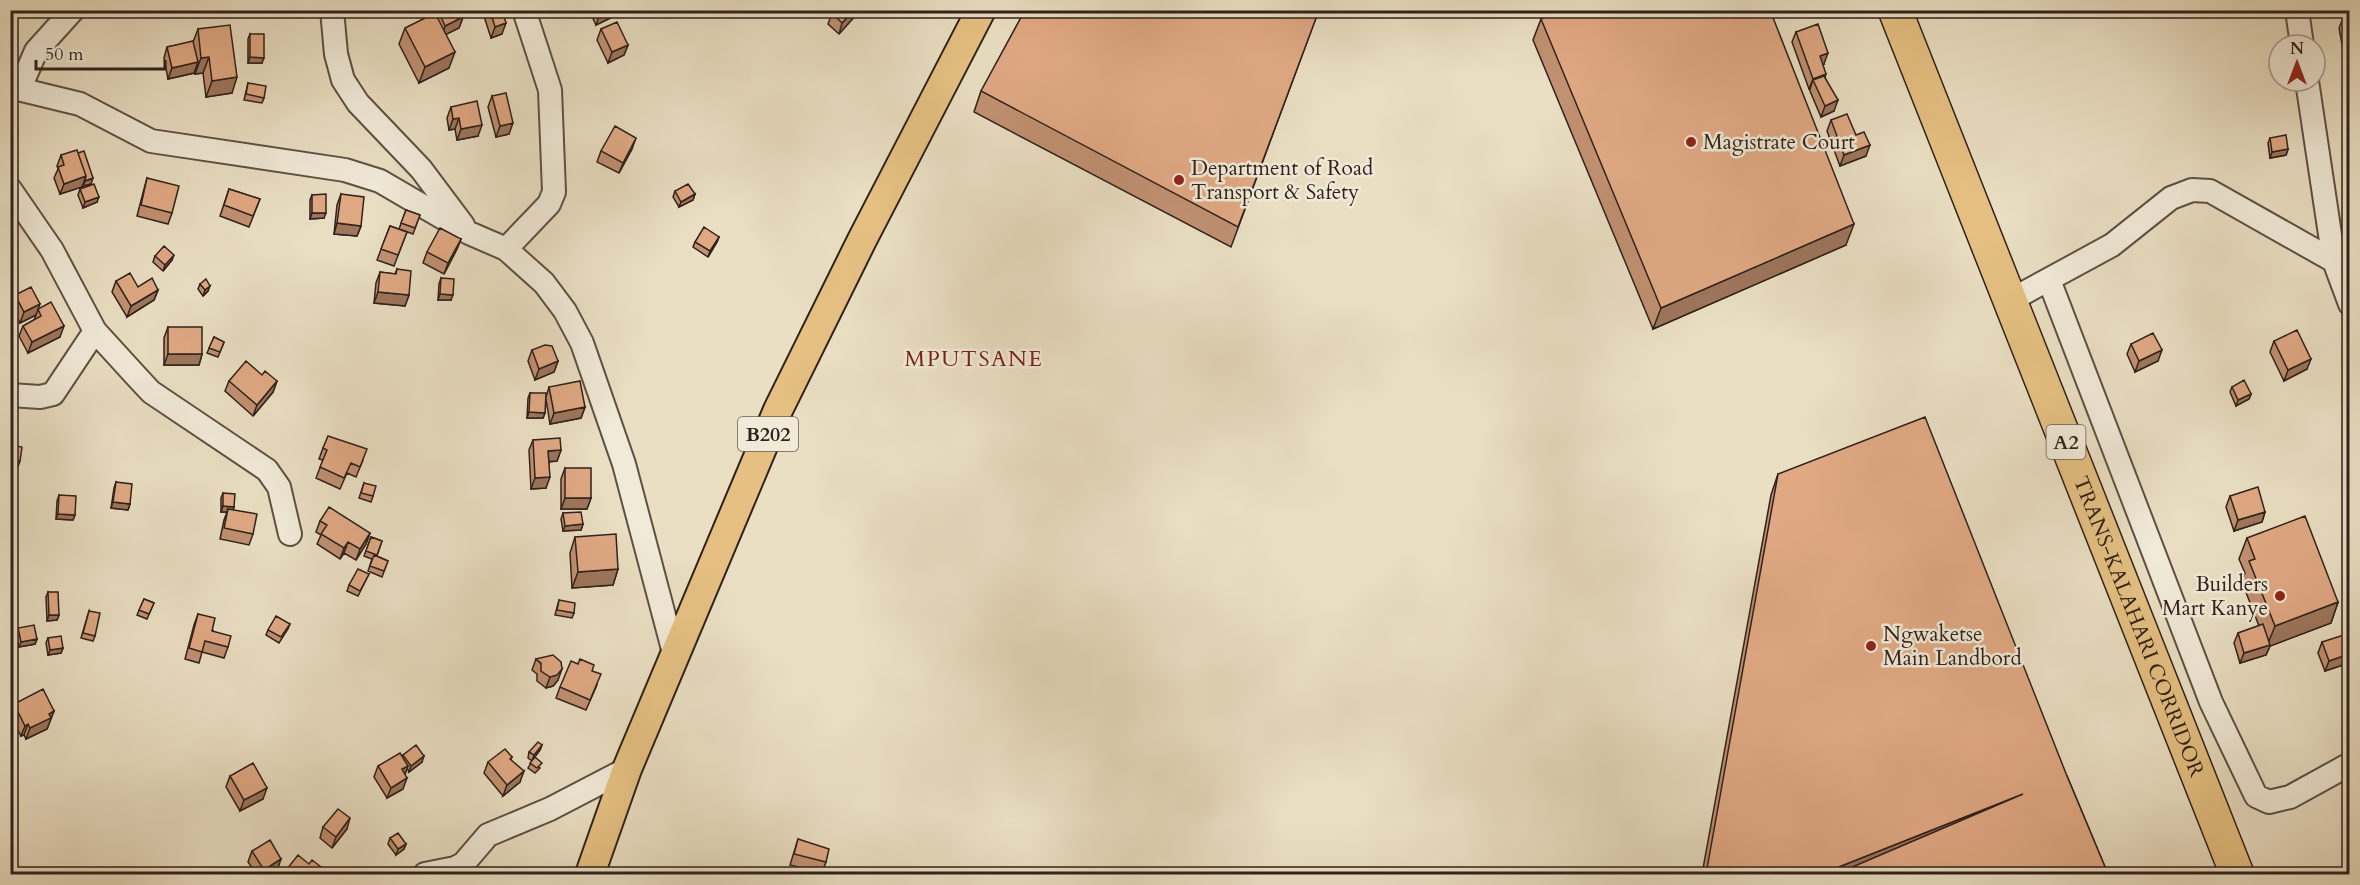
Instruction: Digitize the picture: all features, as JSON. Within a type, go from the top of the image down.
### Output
[{"type":"highway","name":"TRANS-KALAHARI CORRIDOR","points":[[1895,10],[2237,874]]},
{"type":"main road","name":"B202","points":[[590,874],[627,769],[674,653],[778,410],[862,240],[981,10]]},
{"type":"street","points":[[73,10],[36,51],[15,88],[80,104],[151,141],[345,170],[380,181],[469,233],[506,249],[544,283],[565,311],[582,343],[624,464],[674,653]]},
{"type":"street","points":[[332,10],[336,54],[343,80],[358,103],[421,169],[469,233]]},
{"type":"street","points":[[506,249],[549,204],[554,192],[550,90],[524,10]]},
{"type":"street","points":[[2297,10],[2300,33]]},
{"type":"street","points":[[2309,93],[2334,261],[2349,304]]},
{"type":"street","points":[[10,189],[52,250],[95,331],[151,392],[267,470],[279,487],[290,534]]},
{"type":"street","points":[[2011,300],[2112,245],[2171,198],[2192,190],[2210,191],[2334,261]]},
{"type":"street","points":[[2049,280],[2211,702],[2256,796],[2269,802],[2290,797],[2349,764]]},
{"type":"street","points":[[10,395],[40,397],[53,394],[95,331]]},
{"type":"street","points":[[425,874],[454,868],[464,863],[488,835],[550,809],[627,769]]},
{"type":"building","points":[[438,10],[460,10],[463,17],[445,26]]},
{"type":"building","points":[[490,10],[502,10],[506,23],[495,27]]},
{"type":"building","points":[[835,10],[854,10],[842,23],[832,13]]},
{"type":"building","name":"Department of Road Transport & Safety","points":[[1025,10],[1319,10],[1238,227],[981,91]]},
{"type":"building","name":"Magistrate Court","points":[[1561,10],[1770,10],[1854,224],[1661,308],[1541,19]]},
{"type":"building","points":[[435,13],[455,52],[425,67],[405,28]]},
{"type":"building","points":[[2349,16],[2349,51],[2343,18]]},
{"type":"building","points":[[617,22],[628,45],[612,52],[601,29]]},
{"type":"building","points":[[1818,24],[1828,53],[1820,56],[1826,74],[1813,79],[1796,32]]},
{"type":"building","points":[[230,25],[237,77],[212,81],[209,57],[201,58],[198,29]]},
{"type":"building","points":[[250,34],[264,34],[264,58],[250,57]]},
{"type":"building","points":[[193,41],[198,62],[172,68],[167,47]]},
{"type":"building","points":[[1824,76],[1838,100],[1825,106],[1813,80]]},
{"type":"building","points":[[248,83],[266,86],[264,98],[246,94]]},
{"type":"building","points":[[506,93],[513,123],[500,126],[492,96]]},
{"type":"building","points":[[477,101],[482,125],[461,129],[459,118],[453,119],[451,107]]},
{"type":"building","points":[[1847,114],[1856,135],[1864,132],[1870,145],[1844,155],[1831,120]]},
{"type":"building","points":[[615,126],[636,138],[623,163],[601,151]]},
{"type":"building","points":[[2286,135],[2288,149],[2272,152],[2270,138]]},
{"type":"building","points":[[77,150],[86,176],[64,184],[58,167],[64,165],[61,155]]},
{"type":"building","points":[[84,151],[93,178],[85,181],[86,176],[78,153]]},
{"type":"building","points":[[147,178],[179,186],[172,213],[141,205]]},
{"type":"building","points":[[94,184],[99,197],[85,202],[80,189]]},
{"type":"building","points":[[688,184],[695,194],[681,202],[675,191]]},
{"type":"building","points":[[229,189],[260,199],[253,216],[224,205]]},
{"type":"building","points":[[326,194],[326,213],[312,213],[312,195]]},
{"type":"building","points":[[341,194],[364,197],[361,226],[337,223]]},
{"type":"building","points":[[406,210],[420,215],[415,228],[401,223]]},
{"type":"building","points":[[390,226],[407,232],[398,255],[381,249]]},
{"type":"building","points":[[704,227],[719,237],[710,251],[695,242]]},
{"type":"building","points":[[440,228],[461,239],[448,263],[427,252]]},
{"type":"building","points":[[164,246],[174,255],[165,265],[155,256]]},
{"type":"building","points":[[397,269],[411,271],[409,295],[378,292],[380,272],[396,274]]},
{"type":"building","points":[[130,273],[138,287],[152,278],[158,290],[131,306],[116,281]]},
{"type":"building","points":[[441,278],[454,279],[453,295],[440,294]]},
{"type":"building","points":[[206,279],[210,286],[205,290],[200,284]]},
{"type":"building","points":[[31,287],[40,304],[24,312],[15,295]]},
{"type":"building","points":[[51,302],[64,326],[32,342],[23,326],[41,316],[38,309]]},
{"type":"building","points":[[168,327],[202,327],[202,354],[168,354]]},
{"type":"building","points":[[10,328],[14,331],[15,338],[10,342]]},
{"type":"building","points":[[2297,330],[2311,359],[2288,370],[2274,341]]},
{"type":"building","points":[[2153,333],[2162,350],[2139,361],[2131,344]]},
{"type":"building","points":[[214,337],[224,342],[220,352],[209,348]]},
{"type":"building","points":[[545,345],[552,346],[558,361],[539,369],[532,350]]},
{"type":"building","points":[[246,361],[262,375],[265,371],[277,381],[257,405],[229,381]]},
{"type":"building","points":[[2244,380],[2251,394],[2238,400],[2232,387]]},
{"type":"building","points":[[580,381],[585,407],[554,413],[549,387]]},
{"type":"building","points":[[530,393],[546,393],[545,413],[529,412]]},
{"type":"building","name":"Ngwaketse Main Landbord","points":[[1925,417],[2108,874],[1836,874],[2023,794],[1821,874],[1706,874],[1778,474]]},
{"type":"building","points":[[328,436],[367,449],[360,467],[351,463],[344,478],[320,467],[327,450],[323,448]]},
{"type":"building","points":[[560,438],[561,450],[548,451],[550,477],[535,478],[533,440]]},
{"type":"building","points":[[10,445],[22,447],[20,461],[10,460]]},
{"type":"building","points":[[565,468],[591,468],[591,498],[565,498]]},
{"type":"building","points":[[116,482],[132,484],[130,504],[113,502]]},
{"type":"building","points":[[364,483],[376,486],[373,496],[361,493]]},
{"type":"building","points":[[2258,487],[2265,512],[2238,520],[2230,496]]},
{"type":"building","points":[[223,493],[235,494],[234,507],[223,506]]},
{"type":"building","points":[[59,495],[76,496],[75,515],[58,514]]},
{"type":"building","points":[[329,507],[370,533],[360,549],[348,542],[344,548],[321,534],[327,525],[320,521]]},
{"type":"building","points":[[228,509],[257,514],[253,534],[224,528]]},
{"type":"building","points":[[581,512],[583,524],[565,526],[563,513]]},
{"type":"building","points":[[2305,516],[2338,602],[2275,626],[2249,561],[2255,559],[2247,538]]},
{"type":"building","points":[[616,534],[618,569],[578,572],[575,537]]},
{"type":"building","points":[[371,537],[382,541],[377,555],[366,551]]},
{"type":"building","points":[[374,555],[388,561],[384,571],[370,566]]},
{"type":"building","points":[[358,569],[369,574],[360,591],[349,585]]},
{"type":"building","points":[[48,592],[58,592],[59,615],[49,615]]},
{"type":"building","points":[[144,599],[154,603],[149,614],[139,610]]},
{"type":"building","points":[[559,600],[575,603],[574,613],[557,610]]},
{"type":"building","points":[[89,611],[100,613],[95,636],[83,633]]},
{"type":"building","points":[[198,614],[215,618],[212,631],[231,636],[228,647],[205,641],[202,652],[189,648]]},
{"type":"building","points":[[276,616],[290,624],[281,637],[268,630]]},
{"type":"building","points":[[2263,624],[2270,645],[2244,653],[2238,633]]},
{"type":"building","points":[[34,625],[37,639],[21,642],[18,628]]},
{"type":"building","points":[[2347,634],[2349,654],[2329,661],[2322,642]]},
{"type":"building","points":[[61,636],[63,648],[50,650],[48,638]]},
{"type":"building","points":[[553,655],[561,662],[562,669],[557,675],[550,677],[541,671],[541,663],[536,659]]},
{"type":"building","points":[[580,659],[594,665],[592,671],[601,674],[590,700],[560,687],[571,661],[578,664]]},
{"type":"building","points":[[43,689],[54,711],[49,714],[51,718],[30,728],[28,724],[25,726],[14,704]]},
{"type":"building","points":[[538,742],[542,745],[534,755],[529,752]]},
{"type":"building","points":[[416,745],[424,756],[411,766],[403,755]]},
{"type":"building","points":[[505,749],[512,757],[510,759],[524,771],[507,785],[488,762]]},
{"type":"building","points":[[400,753],[408,766],[402,769],[407,778],[391,788],[378,766]]},
{"type":"building","points":[[535,757],[542,763],[537,768],[530,763]]},
{"type":"building","points":[[253,763],[267,788],[244,800],[230,776]]},
{"type":"building","points":[[338,809],[350,818],[336,837],[323,827]]},
{"type":"building","points":[[398,833],[406,844],[398,849],[390,838]]},
{"type":"building","points":[[798,839],[829,849],[826,862],[794,854]]},
{"type":"building","points":[[270,840],[281,859],[264,870],[252,851]]},
{"type":"building","points":[[298,855],[309,864],[312,860],[325,870],[321,874],[283,874]]},
{"type":"place","name":"Magistrate Court","points":[[1691,142]]},
{"type":"place","name":"Department of Road Transport & Safety","points":[[1179,180]]},
{"type":"place","name":"Builders Mart Kanye","points":[[2280,596]]},
{"type":"place","name":"Ngwaketse Main Landbord","points":[[1871,646]]},
{"type":"district","name":"MPUTSANE","points":[[974,359]]}]
